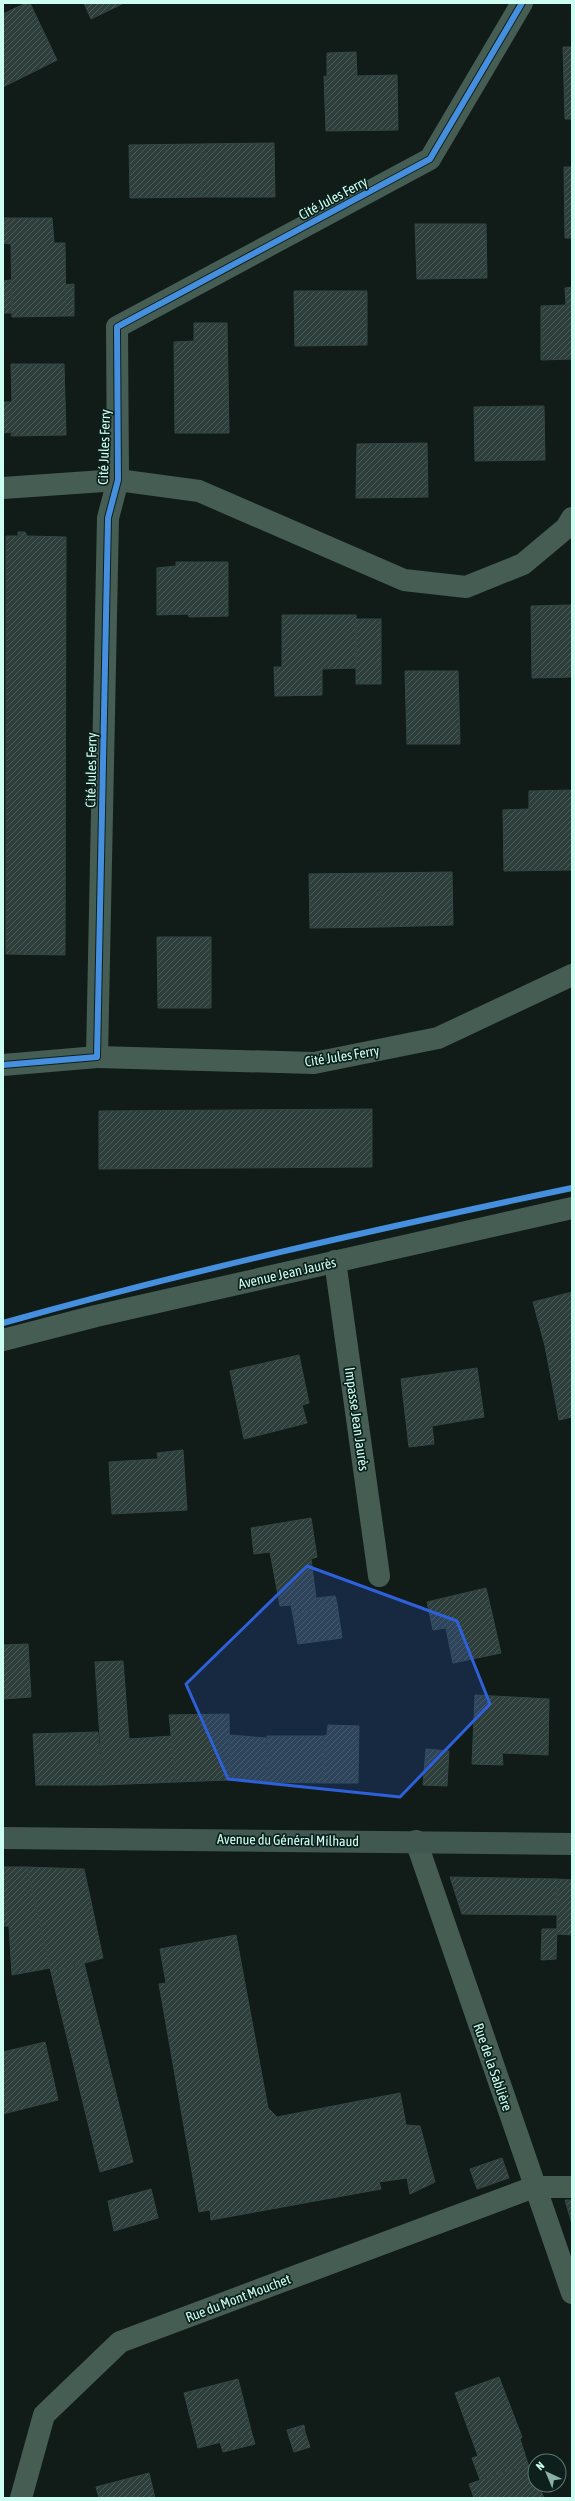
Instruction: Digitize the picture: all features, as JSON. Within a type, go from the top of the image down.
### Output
[{"type":"main road","name":"Avenue du Général Milhaud","points":[[3,1838],[416,1841],[572,1844]]},
{"type":"street","name":"Cité Jules Ferry","points":[[97,1057],[108,518],[118,480],[117,327],[430,159],[522,3]]},
{"type":"street","name":"Cité Jules Ferry","points":[[3,488],[118,480],[199,491],[404,580],[466,588],[523,564],[566,528],[572,518]]},
{"type":"street","name":"Cité Jules Ferry","points":[[3,1065],[97,1057],[314,1063],[438,1038],[572,975]]},
{"type":"street","name":"Avenue Jean Jaurès","points":[[3,1340],[335,1261],[572,1208]]},
{"type":"street","name":"Impasse Jean Jaurès","points":[[335,1261],[379,1576]]},
{"type":"street","name":"Rue de la Sablière","points":[[416,1841],[534,2187],[572,2293]]},
{"type":"street","points":[[534,2187],[572,2187]]},
{"type":"street","name":"Rue du Mont Mouchet","points":[[21,2498],[44,2415],[120,2342],[534,2187]]},
{"type":"highlighted area","points":[[307,1566],[457,1621],[490,1704],[400,1797],[228,1779],[186,1684]]},
{"type":"building","points":[[26,3],[30,3],[57,60],[3,87],[3,14]]},
{"type":"building","points":[[84,3],[124,3],[91,19]]},
{"type":"building","points":[[563,47],[572,47],[572,119],[565,119]]},
{"type":"building","points":[[356,52],[357,76],[397,75],[398,130],[326,131],[324,76],[327,77],[327,53]]},
{"type":"building","points":[[274,143],[275,197],[202,197],[201,144]]},
{"type":"building","points":[[201,144],[202,197],[130,198],[129,145]]},
{"type":"building","points":[[564,167],[572,167],[572,238],[565,238]]},
{"type":"building","points":[[3,218],[52,218],[54,243],[65,243],[66,316],[12,317],[11,244],[3,243]]},
{"type":"building","points":[[415,224],[486,224],[487,278],[417,279]]},
{"type":"building","points":[[11,280],[12,313],[3,313],[3,281]]},
{"type":"building","points":[[74,284],[74,316],[66,316],[65,285]]},
{"type":"building","points":[[572,287],[572,359],[541,360],[541,306],[566,305],[565,288]]},
{"type":"building","points":[[294,291],[367,291],[367,345],[295,346]]},
{"type":"building","points":[[194,323],[227,323],[229,433],[175,433],[174,342],[194,341]]},
{"type":"building","points":[[11,364],[64,364],[66,435],[11,436],[12,432],[3,433],[3,402],[12,402]]},
{"type":"building","points":[[544,406],[545,460],[475,461],[474,407]]},
{"type":"building","points":[[427,443],[428,497],[356,498],[357,444]]},
{"type":"building","points":[[18,532],[25,532],[27,536],[66,537],[65,955],[6,954],[6,536],[18,536]]},
{"type":"building","points":[[176,562],[228,562],[228,616],[189,617],[188,614],[157,615],[157,568],[176,566]]},
{"type":"building","points":[[572,605],[572,677],[532,678],[531,606]]},
{"type":"building","points":[[282,615],[356,615],[356,668],[322,669],[322,695],[275,696],[274,667],[282,667]]},
{"type":"building","points":[[356,619],[381,619],[381,684],[356,684]]},
{"type":"building","points":[[405,671],[458,671],[460,744],[407,744]]},
{"type":"building","points":[[572,790],[572,870],[504,871],[503,810],[529,809],[529,791]]},
{"type":"building","points":[[452,872],[453,925],[382,927],[381,873]]},
{"type":"building","points":[[381,873],[382,927],[310,928],[309,874]]},
{"type":"building","points":[[157,937],[211,937],[211,1008],[158,1008]]},
{"type":"building","points":[[372,1109],[372,1167],[99,1169],[99,1111]]},
{"type":"building","points":[[572,1292],[572,1417],[559,1420],[545,1346],[533,1302]]},
{"type":"building","points":[[299,1355],[309,1403],[302,1405],[307,1423],[244,1439],[230,1371]]},
{"type":"building","points":[[477,1368],[484,1417],[432,1426],[434,1444],[409,1447],[401,1379]]},
{"type":"building","points":[[183,1450],[187,1510],[112,1514],[109,1462],[158,1459],[157,1453]]},
{"type":"building","points":[[311,1518],[317,1557],[311,1559],[316,1598],[335,1596],[337,1604],[293,1615],[291,1605],[280,1606],[270,1552],[254,1554],[251,1528]]},
{"type":"building","points":[[486,1588],[501,1653],[453,1663],[446,1628],[433,1630],[427,1602]]},
{"type":"building","points":[[337,1604],[342,1638],[298,1644],[293,1615]]},
{"type":"building","points":[[28,1644],[31,1697],[3,1699],[3,1645]]},
{"type":"building","points":[[123,1661],[129,1739],[172,1736],[176,1782],[103,1785],[95,1662]]},
{"type":"building","points":[[475,1695],[549,1699],[548,1755],[502,1753],[503,1765],[472,1764]]},
{"type":"building","points":[[229,1714],[230,1780],[176,1782],[169,1715]]},
{"type":"building","points":[[328,1725],[359,1726],[358,1783],[323,1783],[324,1736],[327,1735]]},
{"type":"building","points":[[98,1732],[103,1785],[36,1785],[33,1734]]},
{"type":"building","points":[[230,1735],[266,1738],[266,1782],[230,1780]]},
{"type":"building","points":[[267,1736],[324,1736],[323,1783],[266,1782]]},
{"type":"building","points":[[426,1749],[449,1751],[447,1786],[423,1785]]},
{"type":"building","points":[[3,1867],[27,1867],[50,1968],[12,1975],[9,1926],[3,1926]]},
{"type":"building","points":[[27,1867],[84,1869],[103,1958],[51,1972]]},
{"type":"building","points":[[450,1877],[557,1879],[557,1915],[462,1914]]},
{"type":"building","points":[[557,1879],[572,1880],[572,1935],[557,1934]]},
{"type":"building","points":[[542,1929],[557,1929],[556,1959],[541,1960]]},
{"type":"building","points":[[236,1935],[268,2108],[277,2117],[400,2093],[406,2125],[420,2126],[435,2182],[410,2194],[407,2178],[379,2182],[381,2189],[211,2220],[210,2210],[199,2212],[159,1984],[166,1983],[160,1949]]},
{"type":"building","points":[[84,1963],[133,2162],[100,2172],[51,1972]]},
{"type":"building","points":[[45,2042],[58,2100],[3,2114],[3,2052]]},
{"type":"building","points":[[502,2158],[509,2178],[477,2189],[470,2169]]},
{"type":"building","points":[[151,2189],[158,2218],[114,2231],[108,2201]]},
{"type":"building","points":[[565,2200],[572,2200],[572,2224]]},
{"type":"building","points":[[499,2377],[522,2437],[520,2439],[527,2464],[480,2480],[472,2458],[478,2456],[455,2393]]},
{"type":"building","points":[[238,2379],[252,2434],[198,2448],[184,2393]]},
{"type":"building","points":[[304,2425],[305,2432],[289,2437],[287,2430]]},
{"type":"building","points":[[305,2432],[310,2447],[294,2452],[289,2437]]},
{"type":"building","points":[[252,2434],[255,2444],[223,2452],[220,2442]]},
{"type":"building","points":[[527,2464],[527,2493],[542,2493],[544,2498],[474,2498],[469,2484]]},
{"type":"building","points":[[149,2473],[155,2498],[99,2498],[96,2487]]},
{"type":"cycle path","points":[[3,1065],[97,1057],[108,518],[118,480],[117,327],[430,159],[522,3]]},
{"type":"cycle path","points":[[3,1323],[144,1285],[286,1251],[572,1188]]}]
